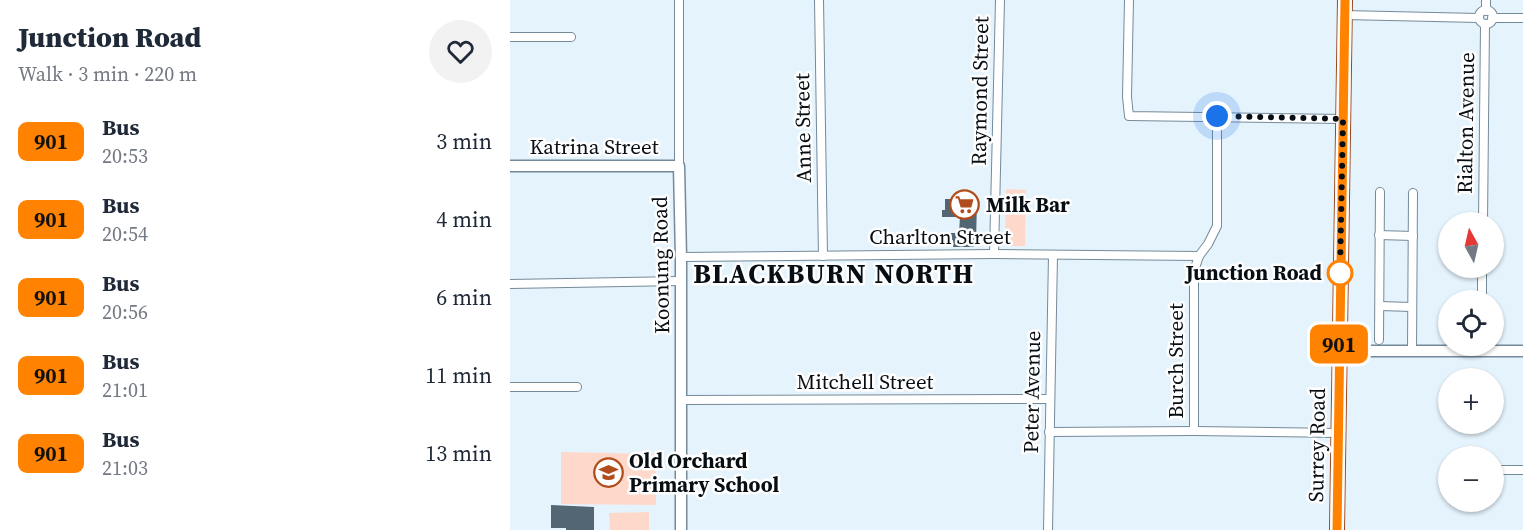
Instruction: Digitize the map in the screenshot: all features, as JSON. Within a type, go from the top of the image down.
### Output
[{"type":"main road","name":"Surrey Road","points":[[1337,530],[1345,0]]},
{"type":"street","name":"Koonung Road","points":[[679,0],[681,530]]},
{"type":"street","name":"Anne Street","points":[[819,0],[823,256]]},
{"type":"street","name":"Raymond Street","points":[[994,254],[1000,0]]},
{"type":"street","points":[[1129,0],[1127,97],[1129,116],[1343,119]]},
{"type":"street","name":"Rialton Avenue","points":[[1483,212],[1486,0]]},
{"type":"street","points":[[1344,15],[1523,18]]},
{"type":"street","points":[[510,37],[571,37]]},
{"type":"street","name":"Burch Street","points":[[1194,431],[1194,270],[1199,256],[1217,226],[1217,116]]},
{"type":"street","name":"Katrina Street","points":[[510,166],[679,166]]},
{"type":"street","points":[[1379,340],[1380,192]]},
{"type":"street","points":[[1412,351],[1413,193]]},
{"type":"street","points":[[1379,235],[1413,236]]},
{"type":"street","name":"Charlton Street","points":[[681,257],[994,254],[1199,256]]},
{"type":"street","name":"Peter Avenue","points":[[1048,530],[1053,255]]},
{"type":"street","points":[[510,284],[681,281]]},
{"type":"street","points":[[1380,306],[1412,307]]},
{"type":"street","points":[[1339,351],[1438,350]]},
{"type":"street","points":[[1504,350],[1523,351]]},
{"type":"street","points":[[510,387],[577,387]]},
{"type":"street","name":"Mitchell Street","points":[[681,400],[1050,399]]},
{"type":"street","points":[[1049,432],[1338,433]]},
{"type":"street","points":[[1504,470],[1523,470]]},
{"type":"shaded area","points":[[1006,189],[1026,190],[1025,246],[1005,246]]},
{"type":"shaded area","points":[[561,452],[656,454],[656,505],[561,504]]},
{"type":"shaded area","points":[[649,512],[649,530],[610,530],[609,513]]},
{"type":"building","points":[[945,199],[977,199],[976,244],[973,247],[953,247],[953,240],[944,240],[944,233],[959,233],[960,217],[942,217],[942,210],[945,210]]},
{"type":"building","points":[[551,505],[594,507],[594,530],[551,528]]},
{"type":"bus line","name":"901","points":[[1337,530],[1345,0]]},
{"type":"place","name":"Milk Bar","points":[[965,205]]},
{"type":"place","name":"Junction Road","points":[[1340,273]]},
{"type":"place","name":"Old Orchard Primary School","points":[[608,473]]},
{"type":"district","name":"BLACKBURN NORTH","points":[[834,274]]},
{"type":"route","points":[[1217,116],[1343,119],[1340,273]]}]
